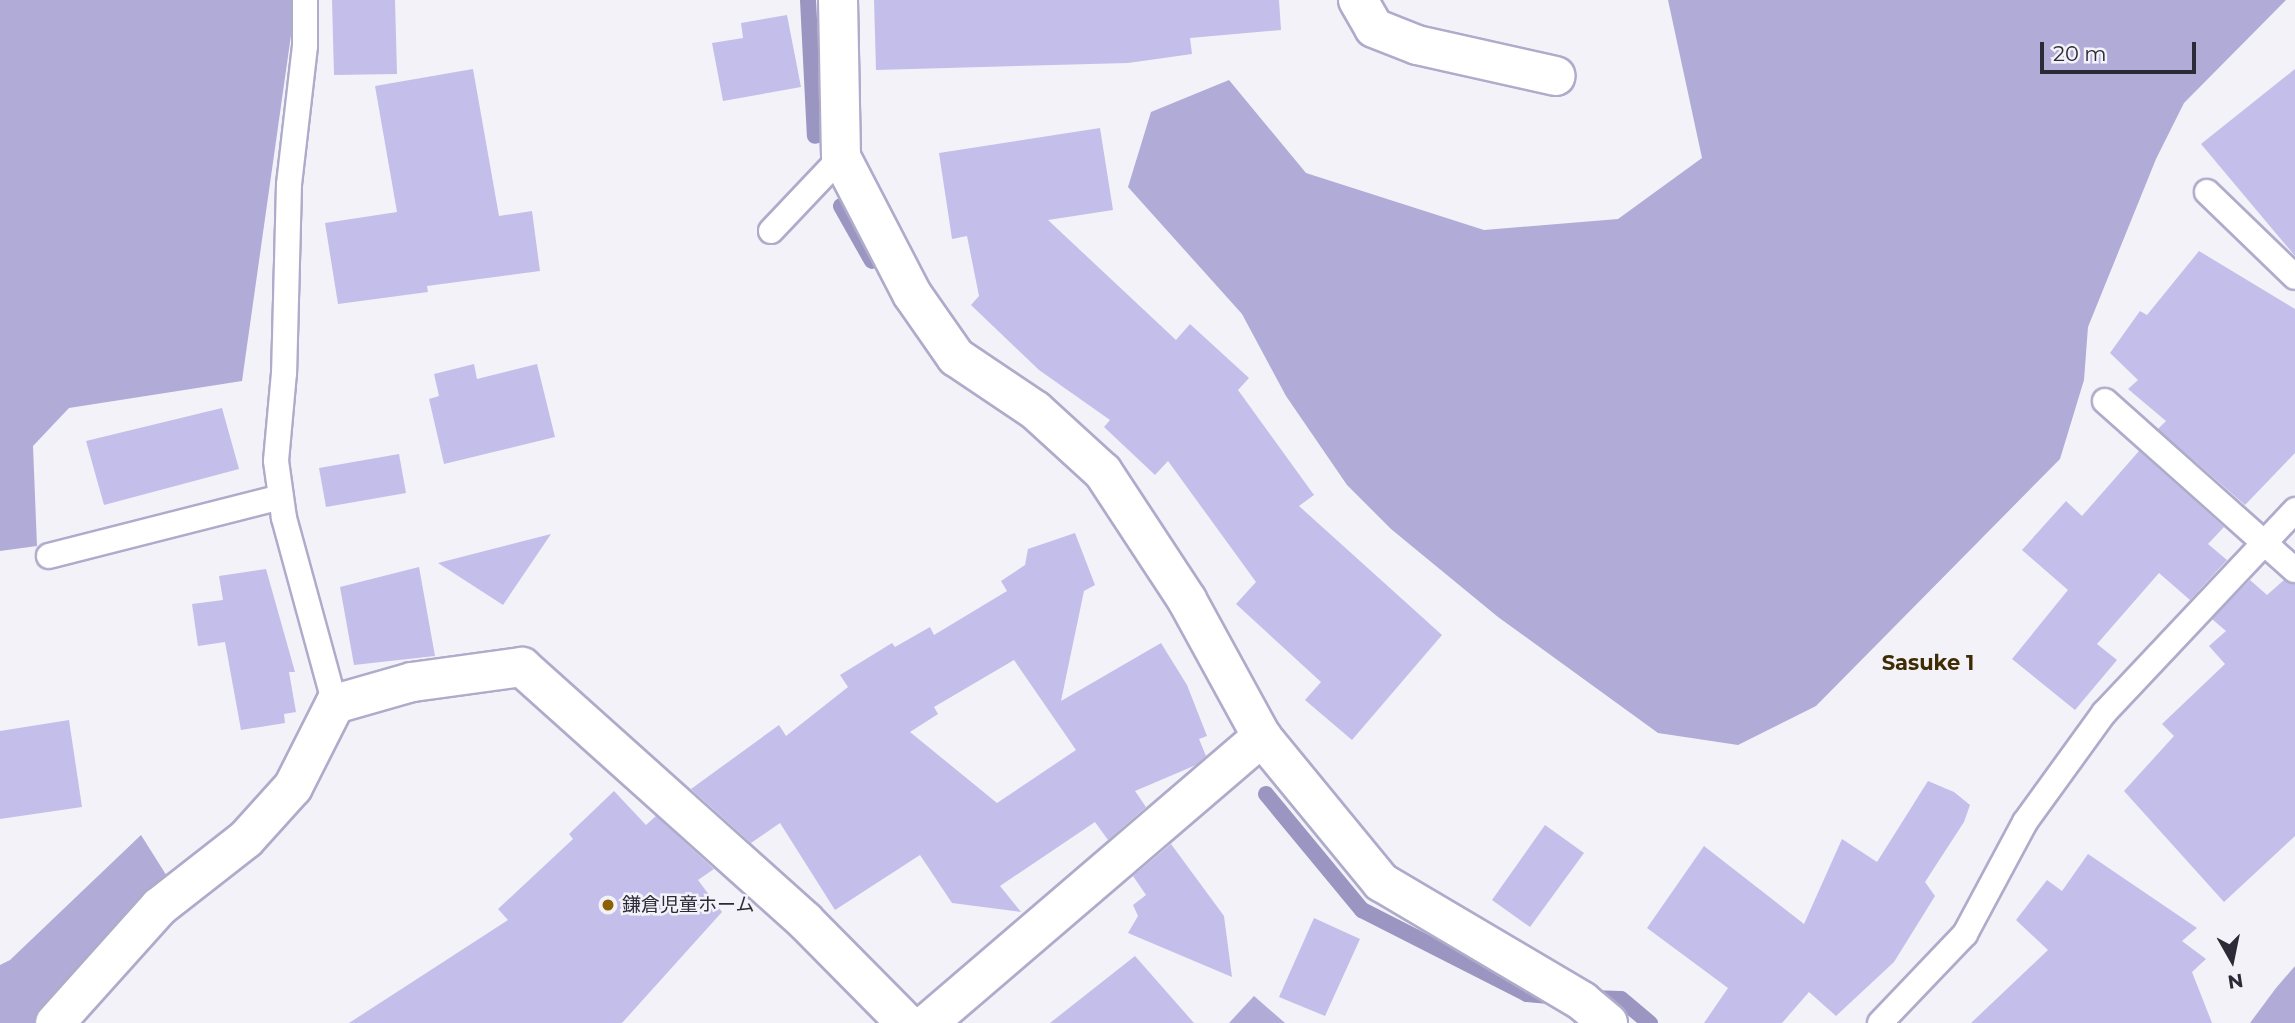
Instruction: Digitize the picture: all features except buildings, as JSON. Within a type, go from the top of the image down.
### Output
[{"type":"street","points":[[838,0],[841,157],[912,294],[956,357],[1035,410],[1102,472],[1187,600],[1262,737],[1381,882],[1581,1001],[1608,1023]]},
{"type":"street","points":[[1358,0],[1374,28],[1417,45],[1556,76]]},
{"type":"street","points":[[55,1023],[159,907],[246,839],[293,788],[335,705],[412,682],[522,667],[805,921],[906,1023]]},
{"type":"street","points":[[928,1023],[1262,737]]},
{"type":"lane","points":[[305,0],[305,46],[289,185],[284,373],[275,461],[281,497],[335,705]]},
{"type":"lane","points":[[771,230],[841,157]]},
{"type":"lane","points":[[2207,192],[2295,277]]},
{"type":"lane","points":[[2105,401],[2295,570]]},
{"type":"lane","points":[[49,556],[281,497]]},
{"type":"lane","points":[[1880,1023],[1965,934],[2025,822],[2104,713],[2295,510]]},
{"type":"shaded area","points":[[0,0],[296,0],[242,381],[69,408],[33,446],[37,546],[0,551]]},
{"type":"shaded area","points":[[1668,0],[2286,0],[2184,103],[2156,159],[2088,327],[2084,380],[2060,459],[1816,706],[1738,745],[1658,733],[1498,617],[1391,529],[1347,485],[1286,396],[1242,314],[1128,187],[1151,112],[1229,80],[1306,173],[1484,230],[1618,219],[1702,158]]},
{"type":"shaded area","points":[[141,835],[182,900],[78,1023],[0,1023],[0,965],[10,960]]},
{"type":"shaded area","points":[[2295,966],[2295,1023],[2250,1023],[2276,988]]},
{"type":"shaded area","points":[[1254,996],[1285,1023],[1229,1023]]},
{"type":"waterway","points":[[808,0],[815,136]]},
{"type":"waterway","points":[[841,206],[872,261]]},
{"type":"waterway","points":[[1266,794],[1362,910],[1527,994],[1552,996]]},
{"type":"waterway","points":[[1589,998],[1621,999],[1650,1023]]},
{"type":"place","name":"鎌倉児童ホーム","points":[[608,905]]},
{"type":"district","name":"Sasuke 1","points":[[1928,663]]}]
